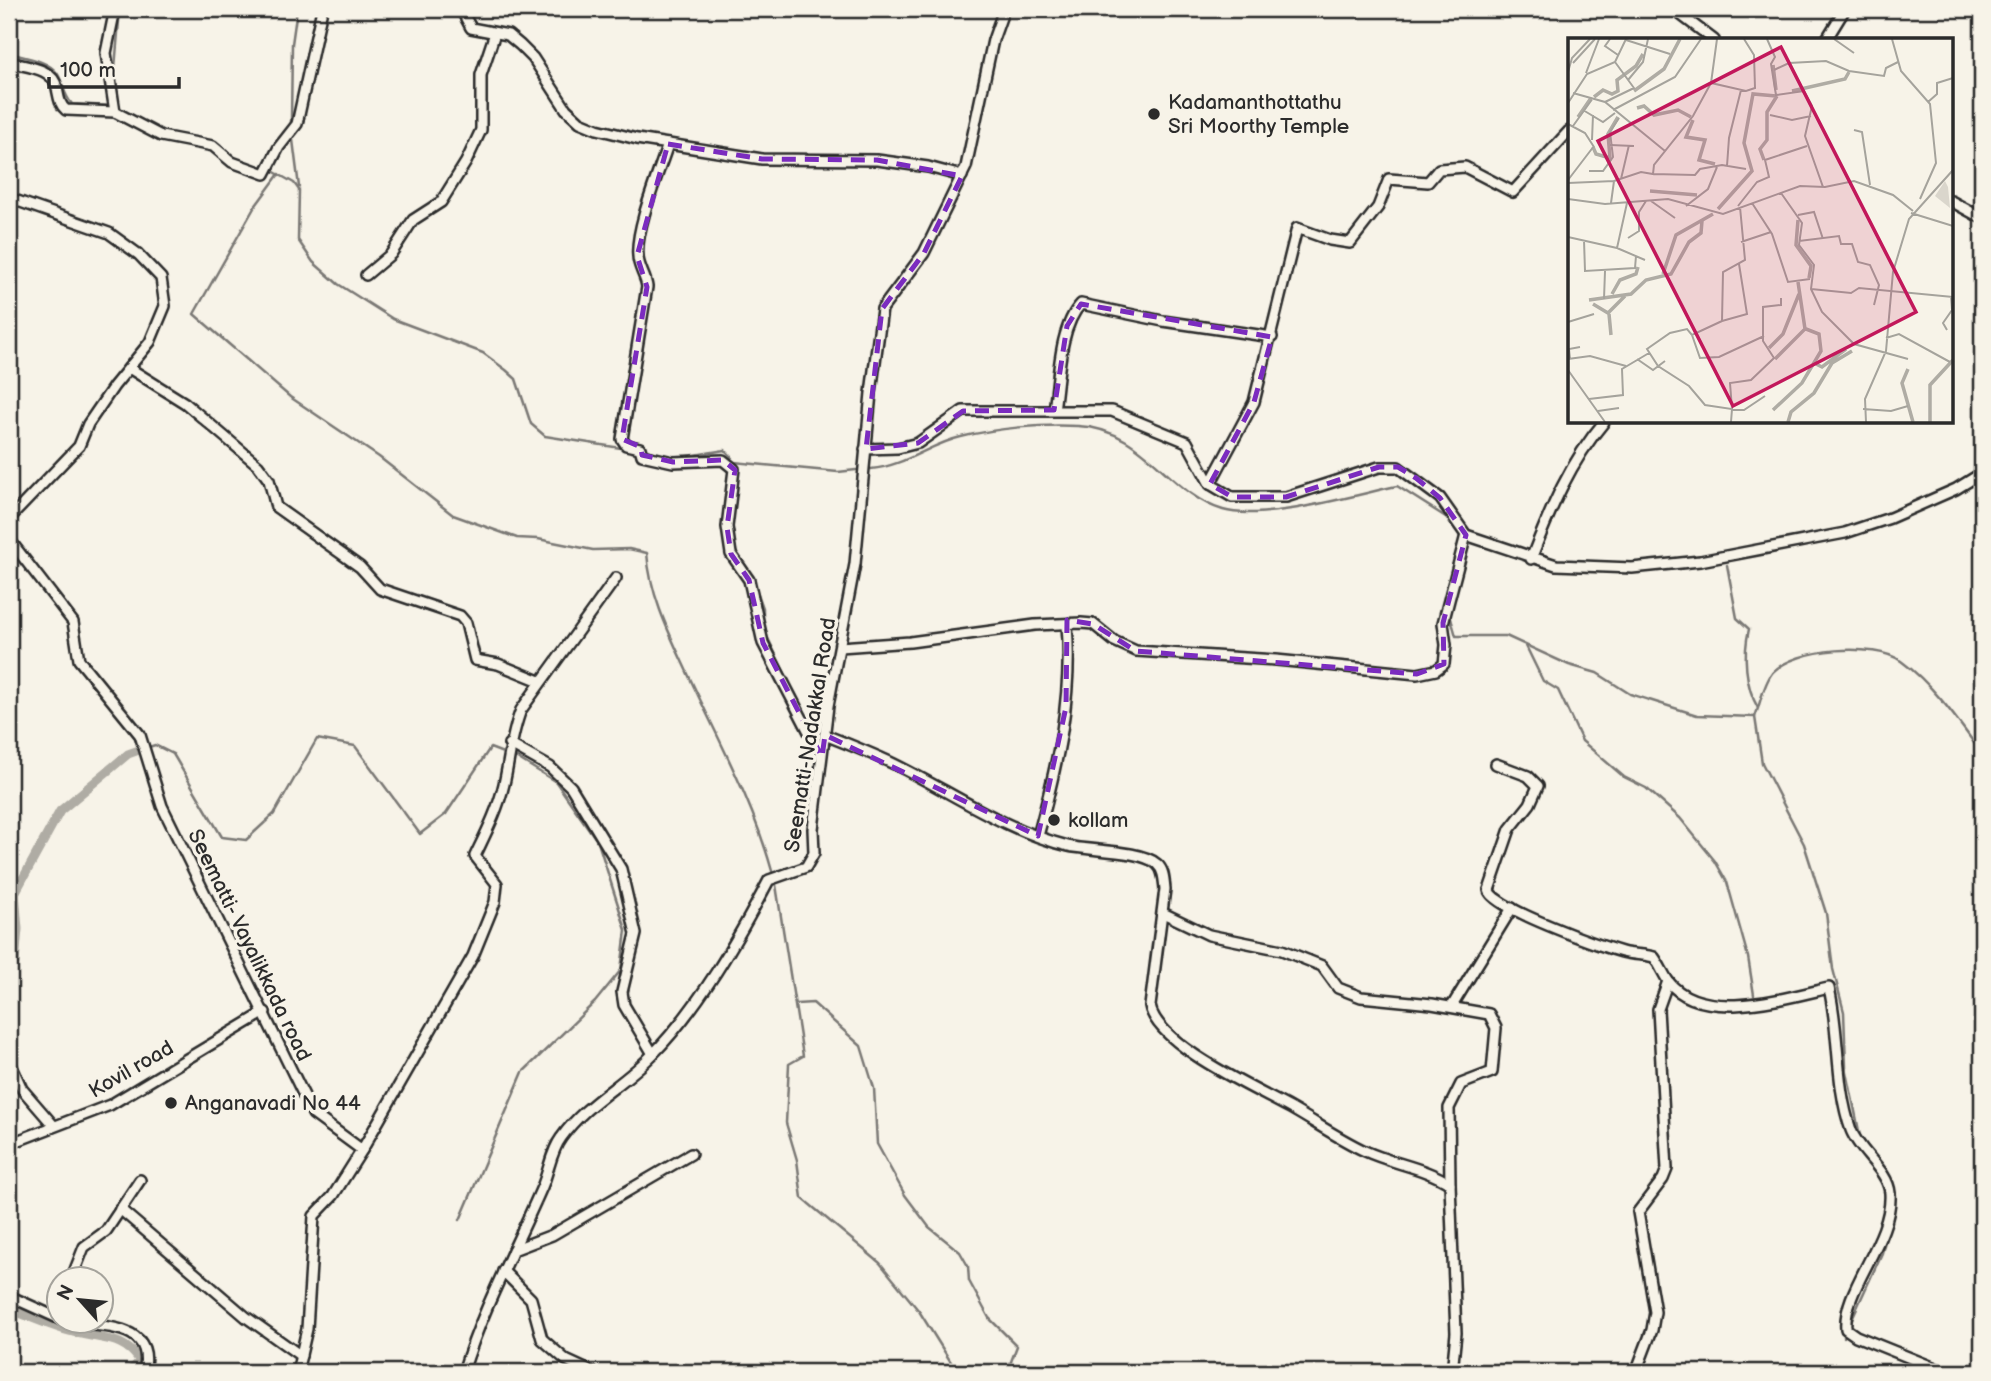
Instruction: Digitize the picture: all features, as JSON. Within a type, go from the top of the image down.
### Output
[{"type":"street","points":[[115,9],[106,53],[116,112]]},
{"type":"street","points":[[9,62],[49,74],[56,82],[61,105],[66,110],[116,112],[161,136],[213,146],[232,162],[265,174],[279,147],[297,124],[322,9]]},
{"type":"street","points":[[461,9],[471,28],[508,35],[533,58],[566,109],[580,122],[624,136],[762,159],[877,160],[928,167],[962,176]]},
{"type":"street","name":"Seematti-Nadakkal Road","points":[[463,1372],[478,1324],[543,1184],[559,1141],[580,1113],[653,1054],[686,1014],[749,918],[769,880],[806,867],[814,853],[813,829],[825,735],[855,564],[883,309],[924,253],[962,176],[993,40],[1004,9]]},
{"type":"street","points":[[1673,9],[1711,38]]},
{"type":"street","points":[[1827,38],[1845,9]]},
{"type":"street","points":[[366,275],[391,254],[413,220],[441,202],[466,162],[481,130],[481,75],[495,33]]},
{"type":"street","points":[[1210,484],[1254,402],[1272,337],[1287,259],[1297,228],[1329,240],[1350,243],[1378,206],[1389,179],[1427,182],[1439,169],[1465,167],[1513,192],[1568,132]]},
{"type":"street","points":[[668,144],[640,233],[637,256],[646,274],[647,288],[622,439],[626,445],[640,448],[642,455],[673,462],[723,460],[734,469],[727,527],[731,554],[750,580],[767,654],[822,757]]},
{"type":"street","points":[[9,198],[109,233],[138,254],[161,278],[165,306],[150,342],[88,425],[79,446],[9,519]]},
{"type":"street","points":[[1952,202],[1982,218]]},
{"type":"street","points":[[1054,410],[1067,326],[1081,304],[1163,321],[1272,337]]},
{"type":"street","points":[[129,368],[185,403],[258,465],[269,480],[276,508],[360,567],[380,589],[460,616],[466,623],[475,660],[498,664],[540,681]]},
{"type":"street","points":[[866,449],[898,448],[918,443],[963,411],[1112,411],[1187,442],[1210,484],[1232,497],[1286,497],[1379,467],[1398,467],[1440,498],[1466,535],[1531,559],[1556,565],[1632,568],[1713,558],[1845,533],[1890,518],[1956,489],[1982,473]]},
{"type":"street","points":[[1531,559],[1583,446],[1602,424]]},
{"type":"street","points":[[839,647],[910,642],[1035,625],[1093,625],[1114,641],[1136,651],[1276,660],[1417,674],[1436,670],[1444,664],[1446,645],[1443,623],[1466,535]]},
{"type":"street","name":"Seematti- Vayalikkada road","points":[[9,539],[73,622],[79,660],[140,735],[162,806],[313,1114],[362,1150]]},
{"type":"street","points":[[298,1372],[307,1329],[314,1216],[333,1196],[362,1150],[473,956],[495,902],[497,884],[475,856],[492,821],[503,786],[509,744],[521,710],[616,578]]},
{"type":"street","points":[[1038,836],[1059,757],[1066,707],[1070,666],[1067,625]]},
{"type":"street","points":[[825,735],[893,764],[986,814],[1038,836],[1068,846],[1144,858],[1157,863],[1163,873],[1165,889],[1150,1006],[1152,1018],[1163,1030],[1215,1069],[1365,1151],[1431,1174],[1450,1184]]},
{"type":"street","points":[[509,744],[550,767],[571,787],[621,869],[636,934],[622,992],[624,1005],[653,1054]]},
{"type":"street","points":[[1496,764],[1528,776],[1538,786],[1530,804],[1510,829],[1489,890],[1490,897],[1621,952],[1654,957],[1668,982],[1697,1002],[1709,1004],[1782,998],[1829,988],[1837,1021],[1843,1099],[1851,1131],[1890,1191],[1882,1235],[1852,1300],[1846,1328],[1856,1336],[1945,1372]]},
{"type":"street","points":[[1452,1006],[1512,908]]},
{"type":"street","points":[[1163,913],[1209,935],[1282,950],[1322,966],[1338,988],[1361,997],[1452,1006],[1489,1014],[1496,1028],[1492,1072],[1461,1084],[1449,1108],[1457,1333],[1452,1372]]},
{"type":"street","points":[[1636,1372],[1652,1330],[1655,1312],[1639,1212],[1663,1180],[1667,1169],[1658,1009],[1668,982]]},
{"type":"street","name":"Kovil road","points":[[9,1144],[110,1105],[265,1013]]},
{"type":"street","points":[[9,1060],[22,1089],[54,1126]]},
{"type":"street","points":[[513,1250],[552,1235],[691,1154]]},
{"type":"street","points":[[75,1266],[80,1252],[101,1236],[140,1180]]},
{"type":"street","points":[[120,1209],[246,1317],[301,1356]]},
{"type":"street","points":[[503,1271],[531,1299],[542,1339],[566,1360],[592,1372]]},
{"type":"street","points":[[9,1296],[46,1312]]},
{"type":"street","points":[[116,1329],[125,1330],[138,1339],[145,1350],[144,1372]]},
{"type":"highlighted area","points":[[668,144],[762,159],[877,160],[962,176],[924,253],[882,309],[866,449],[918,443],[963,411],[1054,410],[1067,326],[1081,304],[1272,337],[1254,402],[1210,484],[1232,497],[1286,497],[1379,467],[1398,467],[1416,478],[1440,498],[1466,535],[1443,623],[1444,664],[1417,674],[1136,651],[1093,624],[1067,620],[1066,707],[1038,836],[825,735],[822,757],[763,643],[749,580],[731,554],[727,527],[735,470],[723,460],[673,462],[642,455],[641,447],[622,439],[647,287],[637,256]]},
{"type":"waterway","points":[[115,68],[120,9]]},
{"type":"waterway","points":[[291,122],[292,44],[297,9]]},
{"type":"waterway","points":[[9,53],[35,60],[53,69],[72,104],[111,106]]},
{"type":"waterway","points":[[117,107],[142,121]]},
{"type":"waterway","points":[[180,135],[204,140]]},
{"type":"waterway","points":[[293,140],[299,187]]},
{"type":"waterway","points":[[244,162],[264,168]]},
{"type":"waterway","points":[[271,170],[294,183],[299,190],[298,240],[313,262],[338,284],[393,319],[483,353],[516,379],[531,424],[545,436],[627,449]]},
{"type":"waterway","points":[[279,174],[254,208],[194,314],[290,397],[379,457],[453,515],[517,538],[538,539],[593,550],[629,549],[647,553],[652,585],[662,615],[745,795],[772,871]]},
{"type":"waterway","points":[[871,469],[895,464],[950,440],[989,431],[1019,427],[1078,426],[1101,430],[1121,438],[1139,449],[1186,490],[1203,502],[1223,510],[1240,513],[1284,510],[1397,486],[1452,521]]},
{"type":"waterway","points":[[664,455],[676,458],[725,450],[732,457]]},
{"type":"waterway","points":[[734,462],[838,472],[856,470]]},
{"type":"waterway","points":[[731,531],[737,472]]},
{"type":"waterway","points":[[1727,565],[1737,618],[1749,629],[1746,670],[1750,690],[1758,708]]},
{"type":"waterway","points":[[752,577],[763,608],[763,628],[804,713]]},
{"type":"waterway","points":[[1450,615],[1456,636],[1506,636],[1569,665],[1597,673],[1630,694],[1697,715],[1755,717],[1762,763],[1804,844],[1826,913],[1833,969],[1844,1012],[1846,1067],[1860,1136],[1876,1158]]},
{"type":"waterway","points":[[1526,646],[1543,681],[1558,690],[1582,741],[1624,777],[1646,788],[1680,818],[1715,861],[1727,882],[1748,957],[1754,995]]},
{"type":"waterway","points":[[1755,717],[1770,676],[1784,664],[1799,657],[1836,650],[1873,651],[1889,655],[1913,670],[1945,704],[1982,754]]},
{"type":"waterway","points":[[149,747],[155,745],[173,754],[222,837],[246,840],[274,814],[317,739],[355,746],[420,834],[446,814],[490,748],[503,753]]},
{"type":"waterway","points":[[9,969],[15,962],[18,929],[15,893],[60,811],[128,754],[139,750]]},
{"type":"waterway","points":[[460,1220],[523,1072],[595,1002],[621,970],[626,930],[598,842],[556,782],[514,756]]},
{"type":"waterway","points":[[776,885],[803,1056],[789,1064],[786,1123],[797,1160],[802,1198],[880,1263],[919,1311],[954,1367],[962,1372]]},
{"type":"waterway","points":[[796,1004],[813,1003],[861,1046],[874,1088],[877,1144],[905,1195],[929,1227],[960,1252],[968,1266],[969,1281],[989,1318],[1017,1346],[1007,1372]]},
{"type":"waterway","points":[[1893,1209],[1896,1196],[1894,1192]]},
{"type":"waterway","points":[[1850,1323],[1882,1253],[1888,1229]]},
{"type":"waterway","points":[[9,1309],[60,1328],[120,1343],[140,1361],[129,1372]]},
{"type":"place","name":"Kadamanthottathu Sri Moorthy Temple","points":[[1154,114]]},
{"type":"place","name":"kollam","points":[[1054,820]]},
{"type":"place","name":"Anganavadi No 44","points":[[171,1103]]}]
